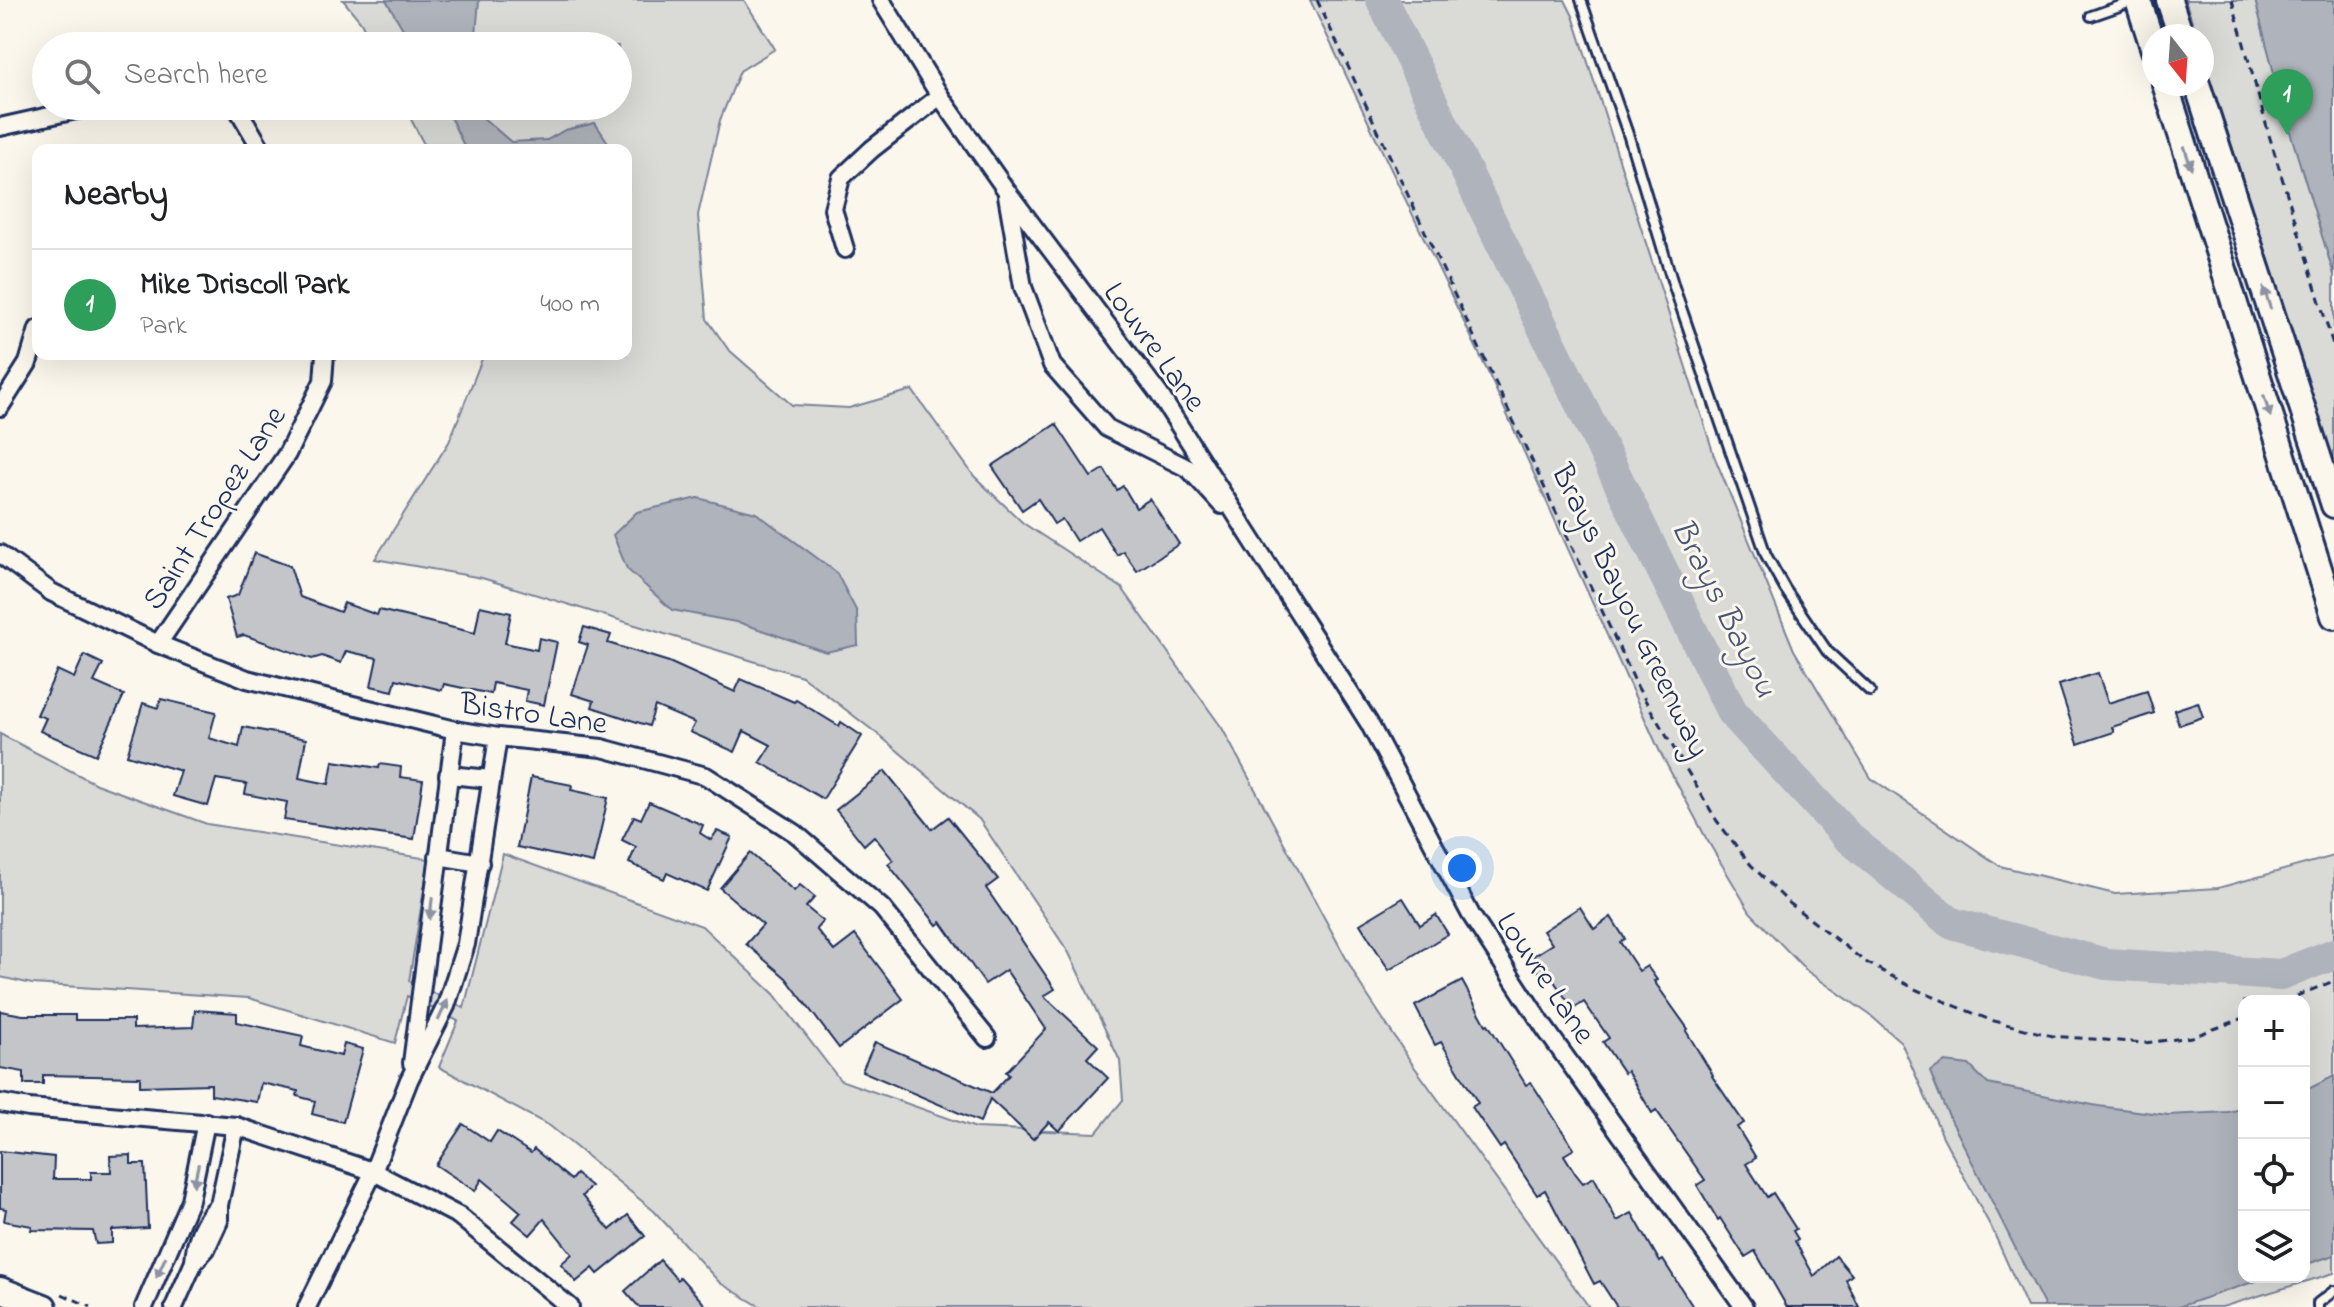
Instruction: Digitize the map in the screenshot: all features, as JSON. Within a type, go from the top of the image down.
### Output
[{"type":"main road","points":[[2138,0],[2146,24]]},
{"type":"main road","points":[[2169,0],[2177,24]]},
{"type":"main road","points":[[2169,96],[2334,616]]},
{"type":"main road","points":[[2201,96],[2334,505]]},
{"type":"main road","points":[[0,1290],[44,1307]]},
{"type":"street","name":"Louvre Lane","points":[[881,0],[940,96],[1006,190],[1159,394],[1369,723],[1471,915],[1544,1027],[1744,1307]]},
{"type":"street","points":[[845,249],[833,209],[841,178],[872,149],[940,96]]},
{"type":"street","points":[[0,127],[32,120]]},
{"type":"street","points":[[244,120],[258,144]]},
{"type":"street","name":"Louvre Lane","points":[[1006,190],[1023,287],[1052,365],[1107,428],[1189,469],[1254,540]]},
{"type":"street","points":[[0,407],[28,363],[32,349]]},
{"type":"street","name":"Saint Tropez Lane","points":[[158,644],[287,454],[323,381],[325,360]]},
{"type":"street","name":"Bistro Lane","points":[[0,554],[51,592],[158,644],[247,679],[455,730],[602,748],[706,776],[795,833],[882,908],[987,1038]]},
{"type":"street","points":[[409,1080],[455,730]]},
{"type":"street","points":[[307,1307],[372,1171],[409,1080],[446,1006],[457,976],[466,944],[480,863],[498,737]]},
{"type":"street","points":[[448,775],[491,779]]},
{"type":"street","points":[[438,856],[480,863]]},
{"type":"street","points":[[0,1103],[236,1126],[372,1171],[459,1216],[570,1307]]},
{"type":"street","points":[[144,1307],[190,1200],[206,1122]]},
{"type":"street","points":[[174,1307],[194,1262],[198,1236],[207,1216],[219,1205],[236,1126]]},
{"type":"lane","points":[[1581,0],[1629,137],[1674,287],[1766,555],[1827,651],[1870,691]]},
{"type":"lane","points":[[2091,16],[2138,0]]},
{"type":"lane","points":[[2318,1307],[2318,1303],[2334,1291]]},
{"type":"path","name":"Brays Bayou Greenway","points":[[1317,0],[1638,688],[1717,821],[1751,865],[1788,902],[1864,961],[1917,990],[1990,1020],[2052,1036],[2145,1043],[2192,1037],[2238,1020]]},
{"type":"path","points":[[2232,0],[2269,135],[2334,348]]},
{"type":"path","points":[[2299,995],[2334,981]]},
{"type":"shaded area","points":[[343,0],[744,0],[775,49],[740,71],[720,120],[698,215],[707,319],[728,349],[792,405],[849,408],[912,390],[974,476],[1023,523],[1122,588],[1222,728],[1360,984],[1413,1065],[1589,1307],[761,1307],[720,1283],[654,1211],[550,1126],[439,1067],[458,1021],[407,996],[395,1043],[249,998],[32,984],[0,977],[0,734],[96,784],[207,824],[429,859],[409,981],[464,1008],[503,854],[702,926],[774,994],[840,1080],[976,1128],[1096,1133],[1123,1100],[1120,1061],[1069,953],[979,819],[802,676],[482,578],[375,559],[449,442],[482,360],[632,360],[632,144],[424,144],[411,120],[632,120],[632,32],[366,32]]},
{"type":"shaded area","points":[[386,0],[479,0],[476,32],[405,32]]},
{"type":"shaded area","points":[[1310,0],[1565,0],[1573,16],[1715,458],[1794,650],[1871,778],[2000,866],[2115,894],[2218,888],[2334,856],[2334,1273],[2310,1280],[2310,995],[2238,995],[2238,1283],[2301,1283],[2222,1307],[2027,1307],[1993,1231],[1943,1137],[1901,1042],[1870,1015],[1807,971],[1750,912],[1660,752],[1486,368]]},
{"type":"shaded area","points":[[2185,0],[2334,0],[2334,463],[2214,90],[2214,24],[2193,24]]},
{"type":"shaded area","points":[[2255,0],[2334,0],[2334,275],[2284,112]]},
{"type":"shaded area","points":[[452,120],[486,120],[511,142],[547,140],[565,130],[595,123],[609,144],[463,144]]},
{"type":"shaded area","points":[[698,498],[756,513],[836,572],[857,612],[858,645],[826,652],[741,623],[672,610],[627,569],[613,535],[637,512]]},
{"type":"shaded area","points":[[1945,1062],[1969,1065],[1988,1084],[2098,1106],[2168,1115],[2238,1110],[2238,1283],[2250,1283],[2178,1307],[2045,1307],[1930,1072]]},
{"type":"shaded area","points":[[2334,1076],[2334,1255],[2310,1263],[2310,1139],[2310,1088]]},
{"type":"building","points":[[1056,424],[1091,477],[1104,469],[1117,490],[1123,486],[1136,508],[1150,499],[1179,544],[1137,571],[1123,551],[1117,555],[1099,527],[1076,541],[1062,519],[1054,524],[1038,499],[1022,510],[992,466]]},
{"type":"building","points":[[254,553],[290,566],[300,597],[340,612],[344,603],[377,615],[379,610],[475,633],[480,606],[511,613],[505,643],[537,650],[539,638],[557,642],[544,705],[525,701],[527,690],[493,683],[491,694],[444,684],[442,690],[396,679],[393,691],[371,686],[377,658],[346,651],[341,663],[322,656],[312,659],[244,635],[237,637],[226,599],[238,595]]},
{"type":"building","points":[[584,627],[611,635],[608,643],[669,662],[735,692],[741,679],[794,702],[796,700],[862,736],[823,799],[760,762],[771,745],[744,731],[735,752],[690,732],[695,723],[655,706],[649,726],[592,707],[594,701],[572,694],[588,645],[579,642]]},
{"type":"building","points":[[84,655],[103,664],[94,682],[124,695],[96,755],[40,731],[46,718],[37,715],[57,670],[74,678]]},
{"type":"building","points":[[2098,673],[2108,703],[2147,691],[2154,713],[2112,727],[2114,732],[2078,744],[2059,685]]},
{"type":"building","points":[[161,699],[216,712],[209,738],[239,747],[243,727],[306,739],[299,778],[329,784],[333,761],[379,768],[380,764],[401,767],[400,777],[423,780],[414,839],[284,820],[287,802],[245,794],[247,784],[216,779],[208,806],[173,796],[181,771],[127,755],[143,703],[158,708]]},
{"type":"building","points":[[2198,702],[2203,717],[2179,725],[2174,710]]},
{"type":"building","points":[[885,771],[932,829],[948,817],[998,879],[986,888],[1055,989],[1044,996],[1098,1046],[1087,1058],[1108,1078],[1059,1131],[1049,1122],[1033,1139],[990,1099],[980,1122],[862,1071],[875,1042],[992,1093],[1009,1075],[1006,1072],[1046,1029],[1006,970],[985,984],[941,922],[937,925],[888,864],[893,860],[874,836],[864,845],[836,810]]},
{"type":"building","points":[[531,777],[572,785],[571,790],[608,798],[593,863],[517,847]]},
{"type":"building","points":[[649,802],[703,825],[700,833],[711,840],[717,831],[732,837],[707,891],[667,873],[664,879],[629,863],[636,847],[622,840],[634,816],[641,819]]},
{"type":"building","points":[[750,853],[794,891],[800,885],[815,897],[806,907],[823,921],[816,929],[834,951],[855,935],[903,999],[839,1048],[786,978],[746,944],[763,925],[720,888]]},
{"type":"building","points":[[1403,898],[1420,925],[1436,915],[1448,934],[1389,970],[1360,924]]},
{"type":"building","points":[[1580,907],[1594,929],[1611,917],[1625,939],[1620,942],[1639,971],[1647,966],[1657,980],[1654,981],[1688,1029],[1686,1031],[1712,1076],[1744,1123],[1737,1127],[1756,1158],[1746,1164],[1767,1197],[1773,1193],[1796,1229],[1793,1231],[1798,1239],[1795,1241],[1814,1276],[1836,1256],[1852,1275],[1846,1280],[1859,1307],[1787,1307],[1755,1251],[1745,1257],[1720,1218],[1718,1220],[1697,1185],[1705,1180],[1656,1110],[1652,1113],[1627,1071],[1624,1073],[1603,1042],[1609,1038],[1584,1002],[1573,1009],[1547,971],[1541,975],[1530,958],[1552,944],[1543,931]]},
{"type":"building","points":[[1462,981],[1486,1025],[1526,1085],[1531,1082],[1574,1149],[1564,1155],[1575,1173],[1583,1183],[1594,1177],[1617,1221],[1632,1213],[1660,1262],[1663,1260],[1693,1307],[1617,1307],[1600,1281],[1594,1284],[1545,1190],[1537,1195],[1504,1145],[1500,1148],[1472,1107],[1478,1103],[1441,1042],[1435,1045],[1415,1006]]},
{"type":"building","points":[[195,1010],[237,1013],[237,1022],[303,1036],[301,1046],[341,1056],[344,1044],[363,1049],[343,1122],[312,1114],[315,1101],[297,1096],[298,1091],[261,1083],[257,1102],[211,1095],[211,1084],[140,1086],[140,1077],[43,1075],[43,1084],[24,1084],[24,1072],[0,1068],[0,1011],[23,1015],[75,1015],[75,1020],[133,1020],[133,1029],[193,1027]]},
{"type":"building","points":[[463,1124],[490,1142],[497,1131],[531,1153],[534,1149],[571,1180],[576,1174],[591,1186],[582,1196],[610,1230],[628,1215],[645,1236],[598,1274],[593,1268],[576,1282],[561,1264],[572,1254],[544,1219],[530,1235],[513,1221],[521,1212],[482,1179],[475,1191],[436,1165]]},
{"type":"building","points":[[0,1151],[54,1157],[53,1179],[91,1179],[91,1172],[111,1172],[110,1156],[131,1155],[131,1164],[145,1164],[148,1228],[112,1230],[112,1243],[96,1244],[93,1231],[31,1230],[32,1226],[4,1221],[6,1209],[0,1208]]},
{"type":"building","points":[[660,1260],[707,1307],[639,1307],[625,1291]]},
{"type":"waterway","name":"Brays Bayou","points":[[1382,0],[1732,712],[1848,837],[1951,923],[2106,964],[2281,975],[2334,954]]},
{"type":"place","name":"Mike Driscoll Park","points":[[2287,135]]}]
